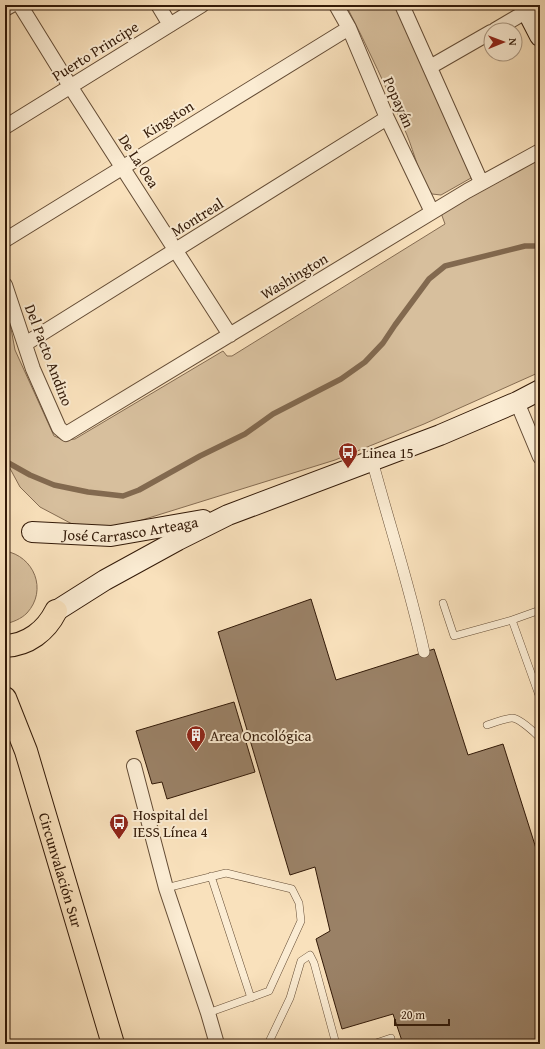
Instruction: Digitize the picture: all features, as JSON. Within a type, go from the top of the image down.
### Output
[{"type":"highway","points":[[5,646],[13,646],[28,640],[41,631],[52,619],[56,611]]},
{"type":"highway","name":"Circunvalación Sur","points":[[5,698],[26,751],[113,1044]]},
{"type":"main road","points":[[526,8],[540,36]]},
{"type":"main road","name":"José Carrasco Arteaga","points":[[56,611],[105,580],[178,540],[228,515],[440,435],[517,402],[540,390]]},
{"type":"main road","name":"José Carrasco Arteaga","points":[[32,532],[111,536],[228,515]]},
{"type":"street","points":[[5,9],[12,5]]},
{"type":"street","name":"De La Oea","points":[[20,5],[70,86],[230,335]]},
{"type":"street","points":[[158,5],[170,25]]},
{"type":"street","name":"Puerto Principe","points":[[5,127],[202,5]]},
{"type":"street","name":"Popayán","points":[[336,5],[349,28],[386,118],[432,212]]},
{"type":"street","points":[[402,5],[481,182]]},
{"type":"street","points":[[506,22],[526,8]]},
{"type":"street","name":"Kingston","points":[[5,240],[349,28]]},
{"type":"street","points":[[430,67],[483,37]]},
{"type":"street","name":"Montreal","points":[[25,344],[386,118]]},
{"type":"street","name":"Washington","points":[[66,434],[481,182],[540,151]]},
{"type":"street","name":"Del Pacto Andino","points":[[5,285],[33,369],[59,428],[66,434]]},
{"type":"street","points":[[517,402],[540,457]]},
{"type":"street","points":[[372,460],[405,574],[424,652]]},
{"type":"street","points":[[134,766],[166,888],[217,1044]]},
{"type":"lane","points":[[443,603],[454,636],[512,620],[540,610]]},
{"type":"lane","points":[[512,620],[540,698]]},
{"type":"lane","points":[[487,725],[512,718],[519,721],[540,738]]},
{"type":"lane","points":[[166,888],[226,872],[292,889],[299,902],[301,921],[269,991],[208,1014]]},
{"type":"lane","points":[[211,876],[251,998]]},
{"type":"lane","points":[[268,1044],[290,998],[300,961],[310,955],[314,963],[336,1044]]},
{"type":"lane","points":[[373,1044],[391,1038]]},
{"type":"shaded area","points":[[346,5],[396,5],[472,174],[471,178],[441,195],[432,194],[428,189],[421,175],[407,135],[393,102]]},
{"type":"shaded area","points":[[540,159],[540,372],[424,424],[335,460],[113,529],[74,525],[40,507],[20,487],[6,461],[5,456],[5,308],[10,323],[15,350],[54,436],[64,440],[75,439],[223,351],[227,356],[232,356],[445,224],[441,213]]},
{"type":"shaded area","points":[[5,551],[15,554],[24,560],[35,575],[37,585],[33,604],[27,613],[17,620],[5,624]]},
{"type":"building","points":[[311,599],[336,680],[434,649],[468,755],[503,744],[540,861],[540,1044],[403,1044],[393,1014],[342,1029],[316,939],[330,931],[315,867],[290,875],[218,632]]},
{"type":"building","name":"Area Oncológica","points":[[234,702],[255,772],[167,799],[162,782],[152,784],[136,731]]},
{"type":"waterway","points":[[5,461],[30,475],[54,485],[88,492],[123,496],[139,490],[200,456],[245,434],[273,414],[341,379],[365,362],[383,343],[429,279],[445,266],[525,246],[540,246]]},
{"type":"place","name":"Linea 15","points":[[348,469]]},
{"type":"place","name":"Area Oncológica","points":[[196,752]]},
{"type":"place","name":"Hospital del IESS Línea 4","points":[[119,840]]}]
